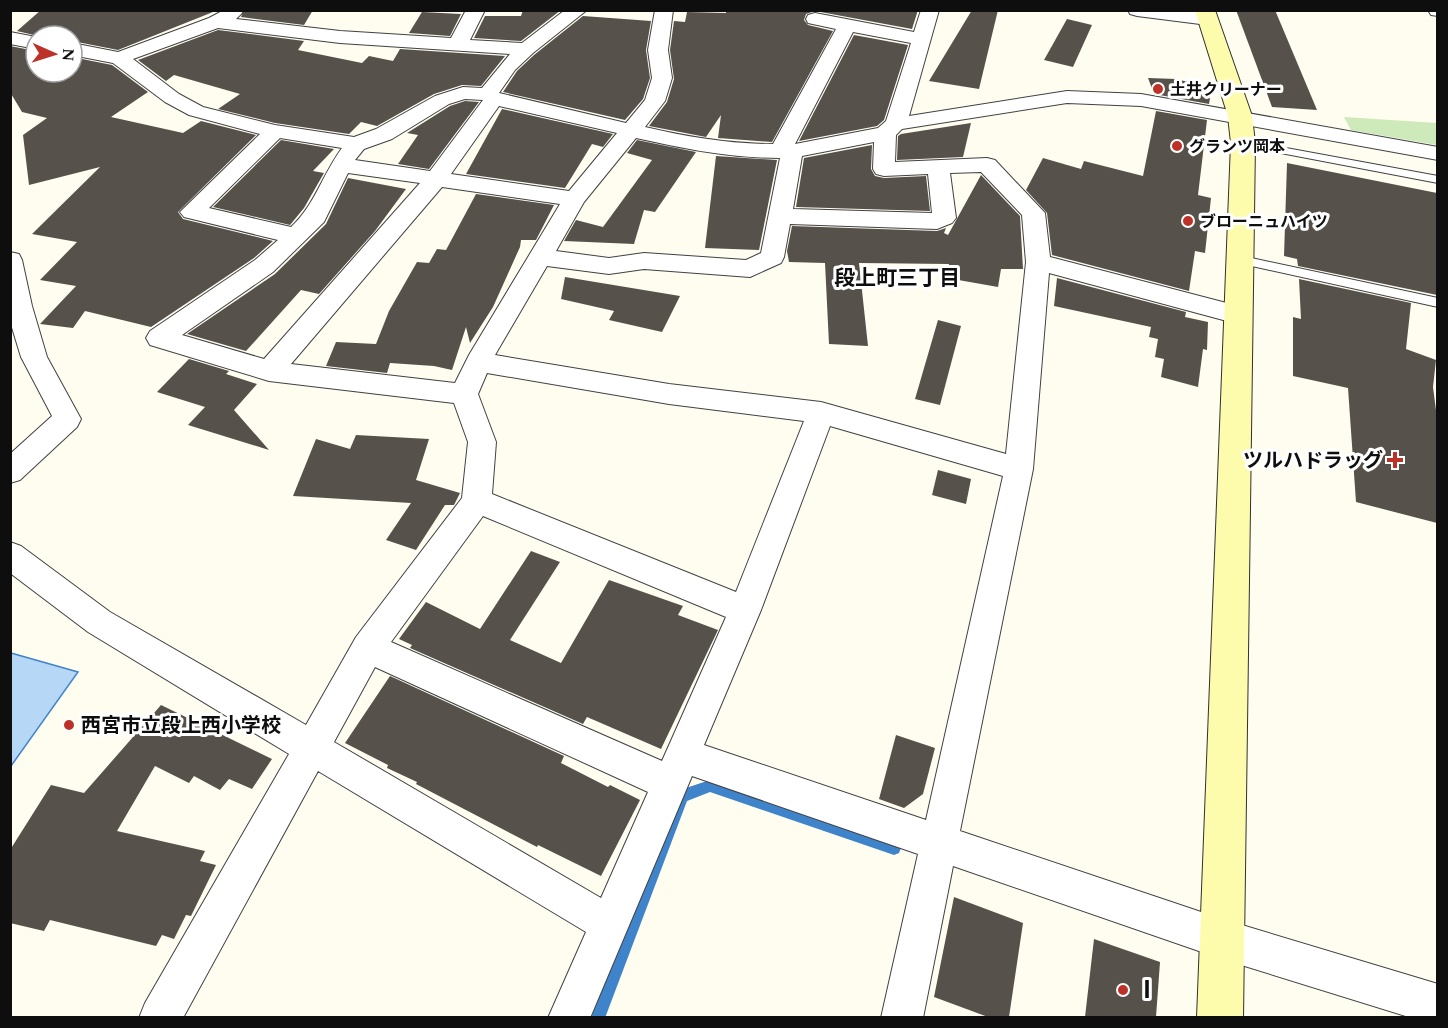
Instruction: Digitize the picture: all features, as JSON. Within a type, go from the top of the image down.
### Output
[{"type":"street","points":[[119,58],[216,22],[238,10]]},
{"type":"street","points":[[457,45],[476,10]]},
{"type":"street","points":[[268,371],[436,179],[508,66],[526,49],[578,10]]},
{"type":"street","points":[[160,1017],[368,648],[477,501],[482,442],[464,394],[478,362],[575,199],[655,101],[662,78],[658,50],[664,10]]},
{"type":"street","points":[[902,1017],[1019,469],[1038,262],[1033,213],[987,165],[884,169],[890,128],[930,10]]},
{"type":"street","points":[[1137,10],[1207,15],[1241,130],[1242,260],[1238,315],[1220,1017]]},
{"type":"street","points":[[815,19],[921,39]]},
{"type":"street","points":[[216,22],[340,37],[526,49]]},
{"type":"street","points":[[540,257],[609,266],[644,261],[750,269],[772,257],[780,216],[787,150],[847,25]]},
{"type":"street","points":[[84,51],[119,58],[172,98],[196,111],[275,131],[356,144],[384,135],[442,100],[463,93],[491,96],[630,131],[740,151],[787,150],[890,128],[1067,97],[1142,100],[1241,130],[1437,154]]},
{"type":"street","points":[[275,131],[192,212],[295,236]]},
{"type":"street","points":[[356,144],[341,165],[316,217],[264,266],[159,339],[268,371],[464,394]]},
{"type":"street","points":[[341,165],[575,199]]},
{"type":"street","points":[[780,216],[937,221],[944,218],[938,168]]},
{"type":"street","points":[[10,260],[19,306],[34,357],[67,419],[10,472]]},
{"type":"street","points":[[1038,262],[1238,315]]},
{"type":"street","points":[[478,362],[669,394],[821,413],[1019,469]]},
{"type":"street","points":[[569,1017],[745,610],[821,413]]},
{"type":"street","points":[[477,501],[745,610]]},
{"type":"street","points":[[10,555],[99,622],[609,924]]},
{"type":"street","points":[[368,648],[676,769],[940,842],[1222,939],[1437,1005]]},
{"type":"lane","points":[[1241,130],[1437,180]]},
{"type":"lane","points":[[1242,260],[1437,303]]},
{"type":"green space","points":[[1344,117],[1437,123],[1437,145],[1351,130]]},
{"type":"water","points":[[10,653],[78,672],[11,766]]},
{"type":"building","points":[[41,10],[218,10],[118,50],[84,43],[84,24],[25,24]]},
{"type":"building","points":[[244,10],[313,10],[304,25],[241,17]]},
{"type":"building","points":[[523,10],[561,10],[521,41],[474,38],[485,16],[521,16]]},
{"type":"building","points":[[726,10],[918,10],[912,29],[815,11],[806,14],[804,20],[808,25],[833,31],[772,142],[718,138],[721,115],[706,137],[649,126],[667,102],[674,79],[670,50],[674,21],[685,22],[687,12],[726,13]]},
{"type":"building","points":[[972,10],[998,10],[979,89],[929,81]]},
{"type":"building","points":[[1236,10],[1275,10],[1317,110],[1272,107]]},
{"type":"building","points":[[422,12],[461,14],[450,36],[409,33]]},
{"type":"building","points":[[583,16],[651,21],[646,50],[650,78],[643,99],[625,120],[503,92],[517,71]]},
{"type":"building","points":[[1067,19],[1092,25],[1073,67],[1044,60]]},
{"type":"building","points":[[24,25],[24,33],[17,31]]},
{"type":"building","points":[[218,30],[304,41],[298,50],[362,63],[369,56],[393,61],[400,49],[505,56],[481,86],[462,85],[434,94],[377,126],[361,122],[349,134],[275,123],[218,109],[240,94],[174,75],[166,81],[138,60]]},
{"type":"building","points":[[854,35],[908,45],[884,120],[877,126],[799,141]]},
{"type":"building","points":[[10,46],[24,49],[24,84],[84,84],[84,59],[112,65],[148,92],[111,117],[183,133],[201,121],[256,135],[178,212],[183,219],[273,241],[254,258],[151,327],[85,311],[73,328],[40,324],[76,286],[40,280],[77,242],[32,234],[100,167],[29,185],[23,135],[47,118],[22,112],[10,92]]},
{"type":"building","points":[[1148,78],[1176,79],[1205,86],[1210,98],[1209,104],[1154,94]]},
{"type":"building","points":[[465,101],[479,102],[429,169],[398,164],[418,135],[407,133],[450,106]]},
{"type":"building","points":[[502,109],[613,134],[603,147],[592,144],[565,188],[466,174]]},
{"type":"building","points":[[1156,111],[1207,120],[1198,195],[1211,198],[1205,253],[1195,251],[1189,291],[1052,255],[1047,213],[1026,190],[1043,158],[1081,169],[1084,161],[1143,176]]},
{"type":"building","points":[[971,123],[963,157],[897,160],[898,136],[901,134]]},
{"type":"building","points":[[281,140],[334,149],[313,171],[324,173],[304,208],[290,225],[213,207]]},
{"type":"building","points":[[637,140],[696,152],[655,212],[644,210],[634,244],[564,241],[576,220],[603,227],[652,160],[627,153]]},
{"type":"building","points":[[872,145],[871,169],[875,176],[884,178],[926,176],[930,211],[796,207],[804,158]]},
{"type":"building","points":[[716,156],[777,160],[759,250],[705,248]]},
{"type":"building","points":[[1287,163],[1437,193],[1437,295],[1298,266],[1297,259],[1284,256]]},
{"type":"building","points":[[981,175],[1020,216],[1023,269],[1001,269],[998,287],[947,278],[949,264],[859,263],[868,346],[829,344],[825,263],[789,262],[787,251],[792,226],[937,231],[946,228],[944,233],[948,235]]},
{"type":"building","points":[[348,178],[406,189],[375,231],[319,294],[301,290],[246,351],[187,334],[275,274],[326,224]]},
{"type":"building","points":[[476,194],[554,205],[536,240],[521,240],[493,307],[470,343],[466,327],[452,370],[434,366],[390,363],[387,373],[326,366],[336,342],[376,344],[389,311],[417,262],[429,263],[437,249],[446,250]]},
{"type":"building","points":[[565,277],[680,296],[662,332],[609,320],[614,311],[561,299]]},
{"type":"building","points":[[1057,278],[1186,312],[1185,317],[1208,322],[1207,350],[1203,349],[1198,387],[1161,377],[1164,359],[1155,357],[1158,339],[1149,337],[1151,327],[1054,306]]},
{"type":"building","points":[[1299,279],[1411,303],[1406,349],[1436,360],[1433,387],[1437,418],[1437,523],[1356,502],[1348,388],[1293,376],[1293,317],[1301,319]]},
{"type":"building","points":[[938,320],[961,326],[940,405],[915,399]]},
{"type":"building","points":[[189,359],[229,371],[226,374],[257,384],[234,410],[269,450],[188,425],[205,407],[157,392]]},
{"type":"building","points":[[356,435],[429,439],[416,480],[460,493],[454,505],[445,505],[416,550],[386,540],[411,503],[293,496],[316,439],[350,449]]},
{"type":"building","points":[[938,470],[971,479],[966,504],[932,495]]},
{"type":"building","points":[[531,551],[560,562],[510,640],[561,663],[609,580],[683,606],[678,615],[718,630],[661,749],[587,717],[583,724],[410,648],[412,645],[399,639],[426,602],[480,629]]},
{"type":"building","points":[[390,676],[564,756],[561,763],[640,800],[601,876],[538,845],[537,847],[416,784],[417,782],[387,768],[388,765],[345,743]]},
{"type":"building","points":[[161,705],[272,759],[252,789],[229,779],[220,790],[194,776],[189,783],[155,766],[117,831],[205,851],[200,861],[216,865],[191,916],[186,915],[174,939],[162,935],[156,946],[50,920],[44,931],[10,923],[10,850],[51,785],[84,793]]},
{"type":"building","points":[[896,735],[935,748],[923,794],[904,808],[879,799]]},
{"type":"building","points":[[954,897],[1023,923],[1009,1017],[988,1017],[934,997]]},
{"type":"building","name":"Ⅰ","points":[[1094,939],[1160,962],[1156,1017],[1085,1017]]},
{"type":"waterway","points":[[598,1018],[682,796],[710,786],[894,848]]},
{"type":"place","name":"土井クリーナー","points":[[1158,89]]},
{"type":"place","name":"グランツ岡本","points":[[1177,146]]},
{"type":"place","name":"ブローニュハイツ","points":[[1188,221]]},
{"type":"place","name":"ツルハドラッグ","points":[[1395,460]]},
{"type":"place","name":"西宮市立段上西小学校","points":[[69,725]]},
{"type":"place","name":"Ⅰ","points":[[1123,990]]},
{"type":"district","name":"段上町三丁目","points":[[897,278]]}]
